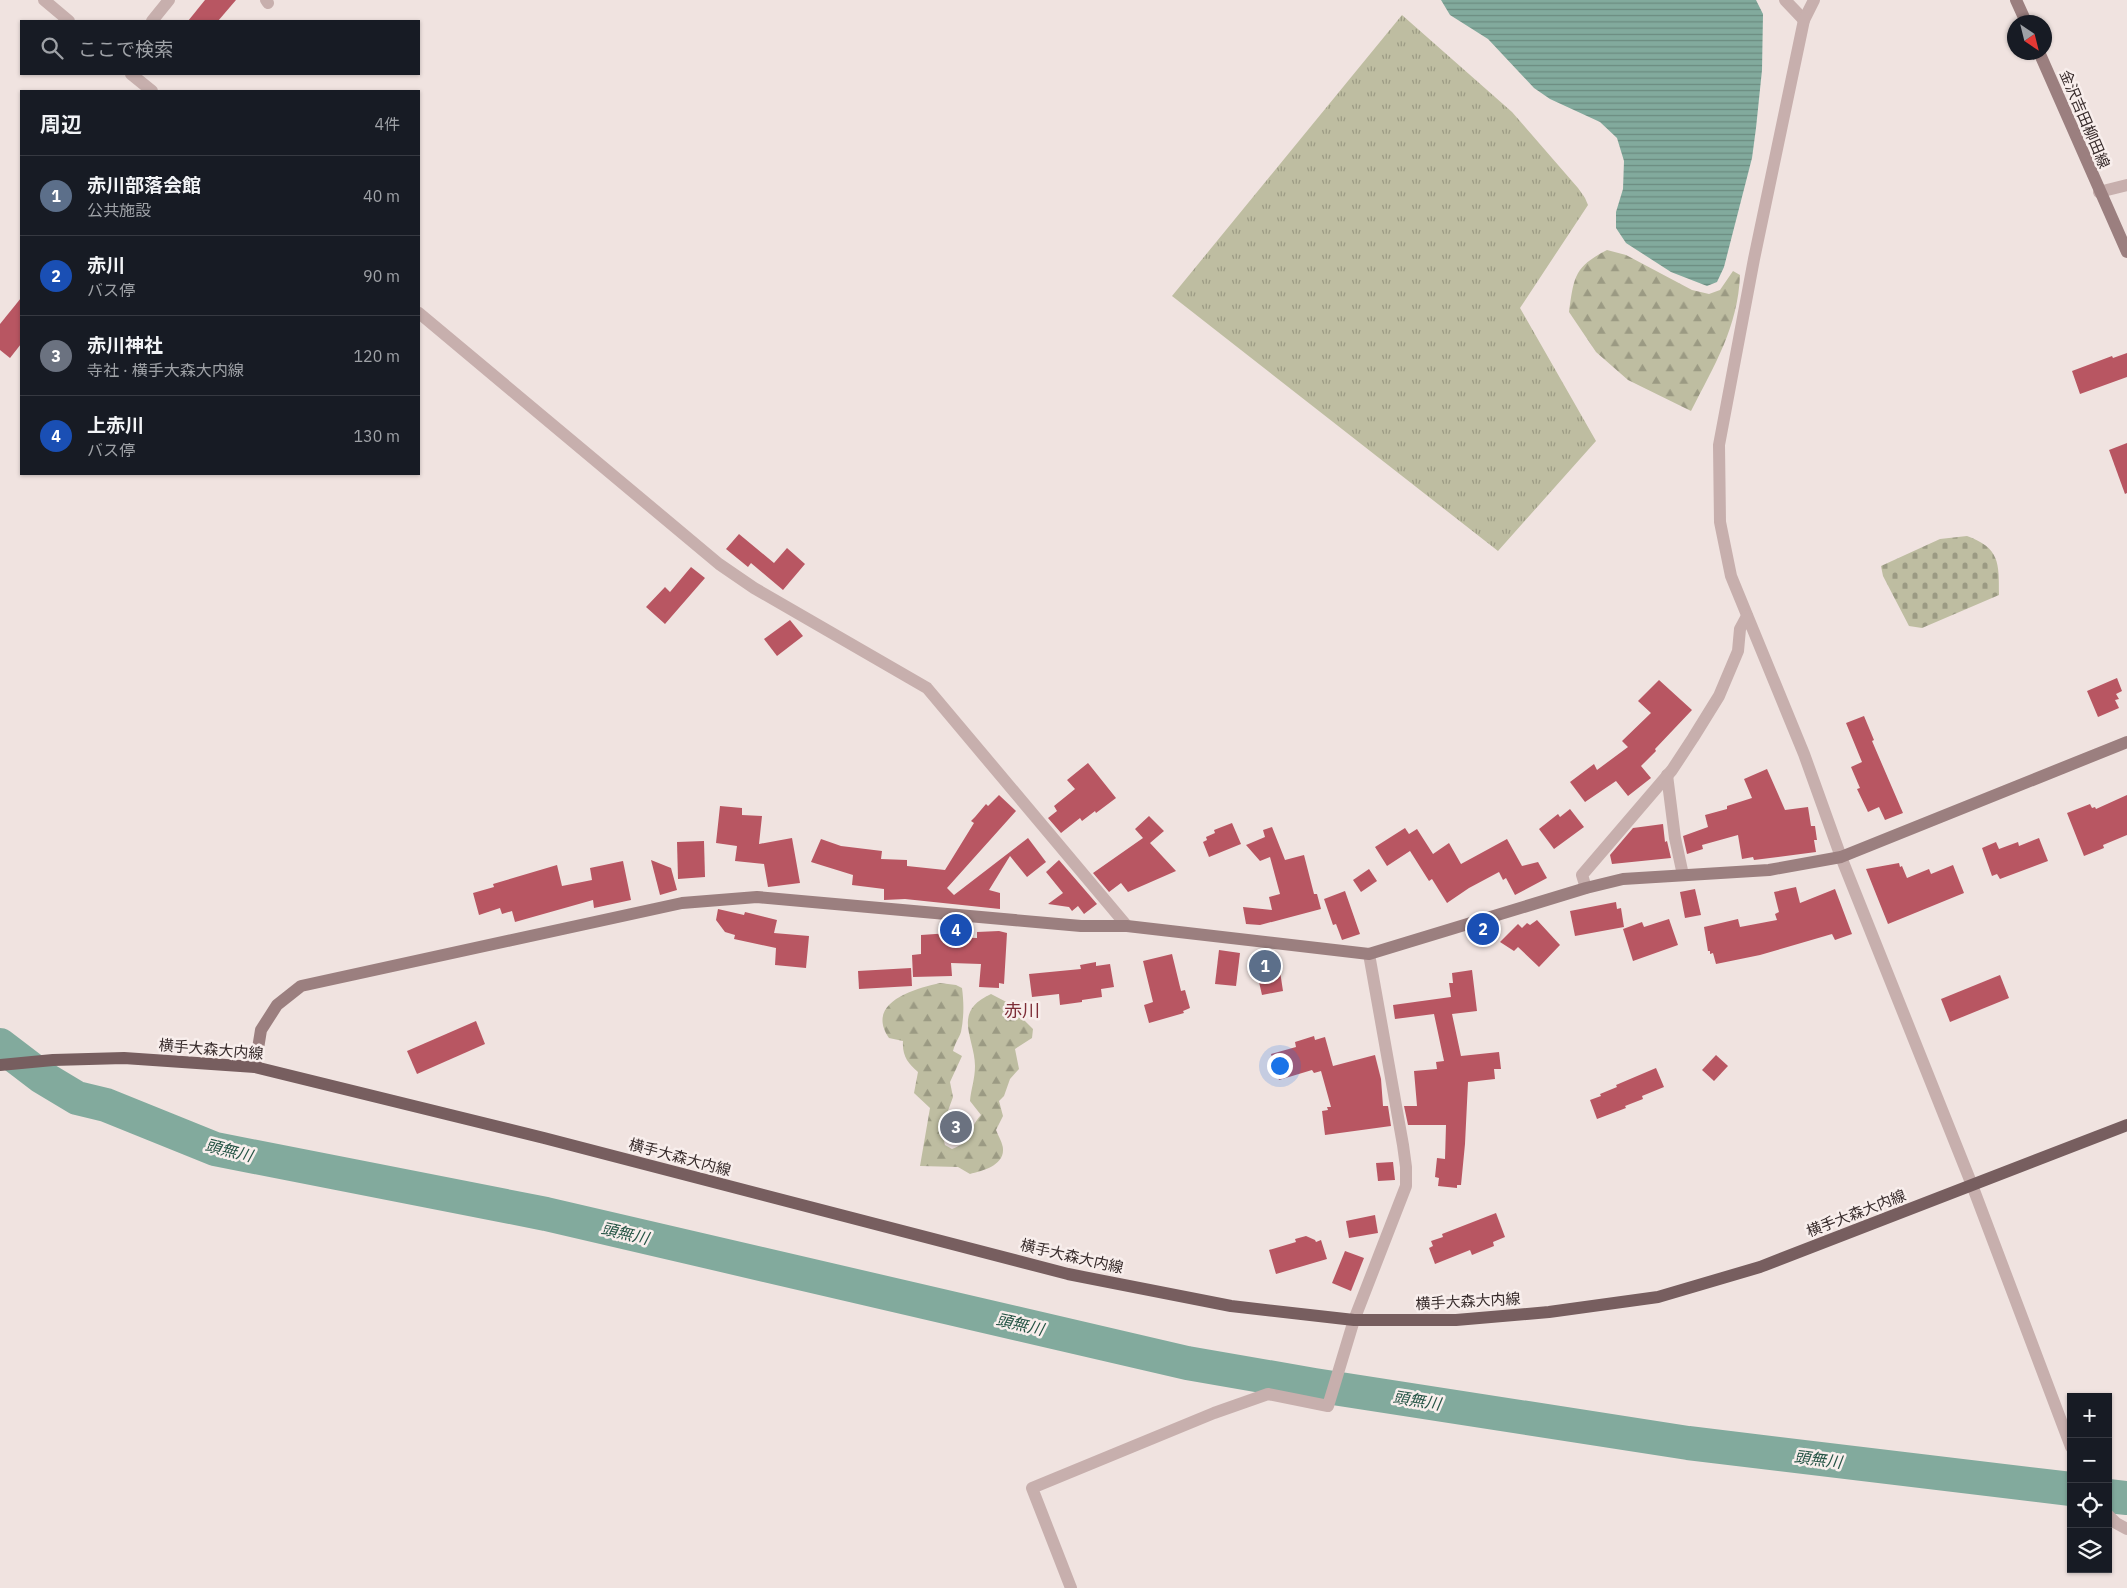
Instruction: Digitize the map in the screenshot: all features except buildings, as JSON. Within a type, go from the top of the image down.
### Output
[{"type":"main road","name":"横手大森大内線","points":[[0,1065],[53,1060],[124,1058],[255,1067],[544,1138],[1068,1274],[1231,1306],[1354,1320],[1456,1320],[1548,1312],[1658,1297],[1760,1267],[2127,1125]]},
{"type":"street","points":[[44,0],[68,20]]},
{"type":"street","points":[[153,20],[169,0]]},
{"type":"street","points":[[1785,0],[1804,20]]},
{"type":"street","points":[[1814,0],[1804,20],[1754,259],[1719,446],[1720,522],[1731,576],[1804,754],[1842,857],[1972,1185],[2067,1438]]},
{"type":"street","points":[[2016,0],[2023,15]]},
{"type":"street","name":"金沢吉田柳田線","points":[[2042,60],[2127,252]]},
{"type":"street","points":[[132,75],[151,90]]},
{"type":"street","points":[[2099,192],[2127,185]]},
{"type":"street","points":[[420,314],[719,564],[754,588],[927,688],[1127,926]]},
{"type":"street","points":[[1586,888],[1582,875],[1667,775],[1719,696],[1738,651],[1740,629],[1747,616]]},
{"type":"street","points":[[255,1067],[261,1030],[277,1004],[301,986],[682,903],[757,897],[1061,924],[1127,926],[1369,954],[1586,888],[1623,879],[1769,870],[1842,857],[2127,742]]},
{"type":"street","points":[[1667,775],[1675,838],[1683,875]]},
{"type":"street","points":[[1071,1588],[1032,1488],[1214,1413],[1268,1394],[1328,1406],[1354,1320],[1406,1186],[1403,1145],[1369,954]]},
{"type":"street","points":[[2112,1519],[2127,1529]]},
{"type":"green space","points":[[1402,15],[1512,112],[1578,188],[1588,205],[1520,308],[1596,441],[1498,551],[1172,296]]},
{"type":"green space","points":[[1607,250],[1626,255],[1692,290],[1709,294],[1720,290],[1733,271],[1740,275],[1735,312],[1730,329],[1716,362],[1691,411],[1628,380],[1596,352],[1569,312],[1572,290],[1578,274],[1588,262]]},
{"type":"green space","points":[[1967,536],[1986,546],[1992,552],[1998,565],[1999,595],[1922,628],[1909,626],[1883,576],[1881,566],[1940,539]]},
{"type":"green space","points":[[940,983],[956,985],[962,988],[963,999],[961,1032],[953,1051],[962,1056],[950,1082],[953,1097],[942,1133],[945,1145],[952,1149],[967,1139],[981,1115],[970,1101],[975,1066],[968,1026],[968,1017],[972,1009],[979,1001],[991,994],[1016,1007],[1023,1019],[1033,1029],[1032,1038],[1015,1049],[1019,1069],[1010,1079],[1004,1096],[999,1101],[1003,1116],[996,1130],[1003,1149],[1000,1160],[991,1167],[970,1174],[958,1167],[920,1166],[930,1108],[914,1093],[918,1072],[906,1059],[903,1041],[889,1038],[883,1026],[883,1015],[887,1007],[895,1000],[917,989]]},
{"type":"shaded area","points":[[1441,0],[1756,0],[1763,14],[1762,70],[1752,158],[1724,267],[1717,282],[1707,286],[1671,272],[1626,243],[1616,228],[1616,212],[1623,189],[1624,161],[1617,138],[1600,122],[1550,99],[1534,88],[1488,39],[1450,15]]},
{"type":"waterway","name":"頭無川","points":[[0,1045],[42,1077],[77,1098],[106,1105],[215,1149],[546,1214],[1187,1363],[1314,1385],[1688,1443],[2067,1489]]},
{"type":"waterway","name":"頭無川","points":[[2112,1496],[2127,1498]]},
{"type":"place","name":"赤川","points":[[1483,929]]},
{"type":"place","name":"上赤川","points":[[956,930]]},
{"type":"place","name":"赤川部落会館","points":[[1265,966]]},
{"type":"place","name":"赤川神社","points":[[956,1127]]},
{"type":"district","name":"赤川","points":[[1022,1010]]}]
